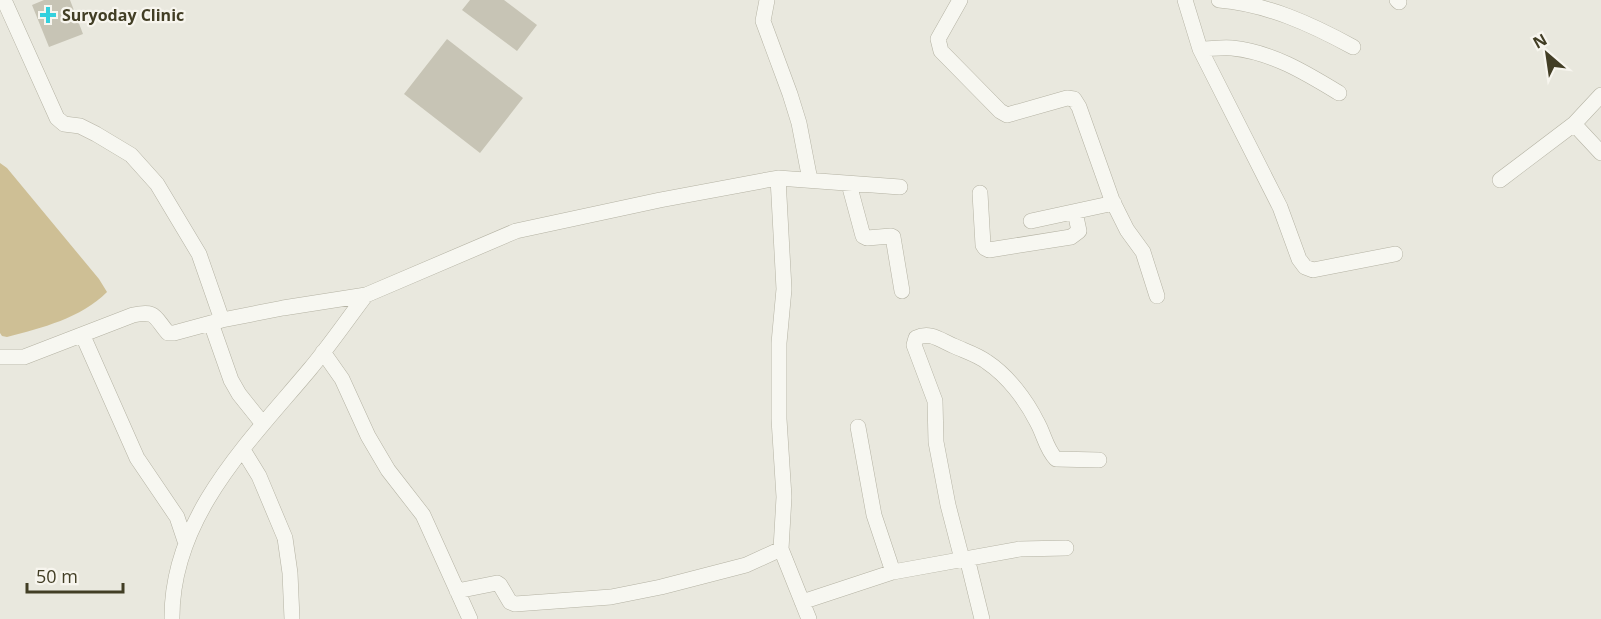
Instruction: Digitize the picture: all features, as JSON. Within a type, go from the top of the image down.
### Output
[{"type":"street","points":[[4,0],[57,118],[64,124],[80,126],[131,155],[157,184],[199,254],[231,380],[263,424]]},
{"type":"street","points":[[767,0],[763,21],[799,123],[810,180]]},
{"type":"street","points":[[960,0],[938,39],[940,51],[1000,111],[1007,115],[1066,98],[1074,99],[1114,203],[1127,230],[1143,252],[1157,296]]},
{"type":"street","points":[[1185,0],[1200,49],[1280,207],[1299,259],[1305,267],[1313,270],[1395,254]]},
{"type":"street","points":[[1219,0],[1237,2],[1289,16],[1316,27],[1353,47]]},
{"type":"street","points":[[1200,49],[1233,48],[1262,55],[1296,67],[1339,93]]},
{"type":"street","points":[[1500,180],[1574,124],[1601,95]]},
{"type":"street","points":[[1574,124],[1601,153]]},
{"type":"street","points":[[778,178],[784,289],[779,354],[779,419],[784,497],[781,549],[809,619]]},
{"type":"street","points":[[0,357],[24,357],[133,315],[147,312],[155,315],[168,333],[283,308],[366,295],[516,231],[778,178],[900,187]]},
{"type":"street","points":[[849,184],[863,236],[867,238],[893,237],[902,291]]},
{"type":"street","points":[[980,193],[983,245],[989,250],[1071,237],[1079,231],[1075,212]]},
{"type":"street","points":[[1031,221],[1114,203]]},
{"type":"street","points":[[172,619],[172,600],[185,541],[209,495],[366,295]]},
{"type":"street","points":[[982,619],[948,506],[936,442],[935,401],[914,345],[916,338],[924,334],[933,336],[987,361],[1004,376],[1027,405],[1039,424],[1050,453],[1056,459],[1099,460]]},
{"type":"street","points":[[83,336],[137,458],[177,517],[185,541]]},
{"type":"street","points":[[323,352],[342,379],[368,435],[388,470],[423,515],[470,619]]},
{"type":"street","points":[[858,427],[874,515],[893,572]]},
{"type":"street","points":[[243,450],[259,476],[285,538],[290,573],[292,619]]},
{"type":"street","points":[[802,602],[893,572],[1020,549],[1066,548]]},
{"type":"street","points":[[457,591],[497,583],[510,602],[515,604],[610,597],[662,587],[746,565],[781,549]]},
{"type":"shaded area","points":[[0,163],[7,168],[99,279],[107,292],[97,301],[73,315],[47,326],[7,337],[0,333]]},
{"type":"building","points":[[44,0],[70,0],[83,34],[49,47],[32,5]]},
{"type":"building","points":[[470,0],[504,0],[537,25],[517,51],[462,10]]},
{"type":"building","points":[[447,39],[523,98],[480,153],[404,94]]},
{"type":"place","name":"Suryoday Clinic","points":[[48,15]]}]
